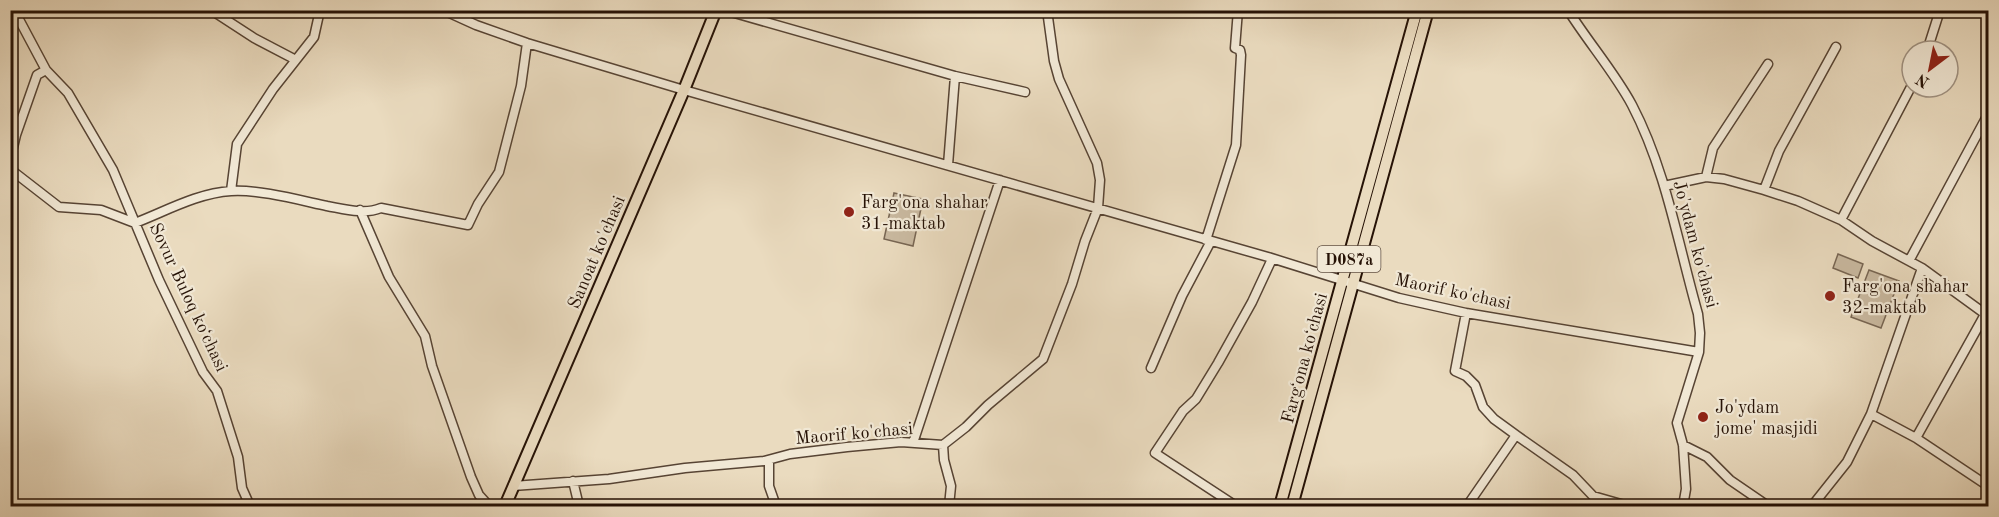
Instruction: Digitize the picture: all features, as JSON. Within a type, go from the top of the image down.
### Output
[{"type":"main road","name":"Fargʻona koʻchasi","points":[[1292,507],[1417,10]]},
{"type":"main road","name":"Fargʻona koʻchasi","points":[[1280,507],[1428,10]]},
{"type":"main road","name":"Sanoat ko'chasi","points":[[505,507],[684,90],[715,11]]},
{"type":"street","points":[[14,10],[46,70],[68,93],[113,170],[135,223]]},
{"type":"street","points":[[211,10],[254,38],[296,60]]},
{"type":"street","points":[[231,190],[237,144],[273,89],[314,37],[320,10]]},
{"type":"street","name":"Maorif ko'chasi","points":[[443,10],[476,25],[527,43],[1399,297],[1466,313],[1699,352]]},
{"type":"street","points":[[949,507],[951,486],[944,460],[943,445],[966,428],[988,405],[1043,359],[1098,208],[1100,180],[1097,163],[1059,79],[1054,61],[1047,10]]},
{"type":"street","points":[[1151,368],[1208,241],[1236,145],[1241,54],[1240,50],[1235,48],[1238,10]]},
{"type":"street","name":"Jo'ydam ko'chasi","points":[[1568,10],[1631,104],[1651,146],[1698,314],[1699,352],[1677,423],[1683,445],[1686,489],[1683,507]]},
{"type":"street","points":[[1931,39],[1940,10]]},
{"type":"street","points":[[715,11],[955,76],[1025,92]]},
{"type":"street","name":"Sovur Buloq koʻchasi","points":[[250,507],[242,488],[238,456],[217,391],[203,372],[159,280],[135,223],[198,198],[231,190],[270,194],[348,210],[374,211],[381,208],[468,225],[478,204],[499,172],[521,86],[527,43]]},
{"type":"street","points":[[1764,190],[1779,151],[1836,47]]},
{"type":"street","points":[[1706,177],[1713,148],[1768,64]]},
{"type":"street","points":[[10,160],[16,135],[37,75],[46,70]]},
{"type":"street","points":[[948,165],[955,76]]},
{"type":"street","points":[[1841,220],[1905,99]]},
{"type":"street","points":[[1909,261],[1986,118]]},
{"type":"street","points":[[10,169],[59,207],[101,210],[135,223]]},
{"type":"street","points":[[1664,186],[1706,177],[1724,179],[1798,201],[1841,220],[1872,241],[1922,268],[1987,313],[1916,438]]},
{"type":"street","points":[[913,443],[1000,180]]},
{"type":"street","points":[[360,210],[389,278],[426,336],[432,366],[471,477],[479,495],[489,507]]},
{"type":"street","points":[[1236,507],[1155,453],[1183,411],[1196,399],[1218,363],[1252,302],[1272,259]]},
{"type":"street","points":[[1812,507],[1847,462],[1871,414],[1922,268]]},
{"type":"street","points":[[1466,313],[1455,371],[1466,376],[1475,385],[1483,407],[1494,419],[1573,476],[1593,496],[1628,507]]},
{"type":"street","points":[[1871,414],[1916,438],[1989,486]]},
{"type":"street","points":[[1467,507],[1516,435]]},
{"type":"street","name":"Maorif ko'chasi","points":[[513,486],[609,479],[685,468],[769,460],[790,454],[847,447],[901,442],[943,445]]},
{"type":"street","points":[[1683,445],[1707,457],[1730,480],[1768,507]]},
{"type":"street","points":[[769,460],[769,486],[776,507]]},
{"type":"street","points":[[573,482],[579,507]]},
{"type":"shaded area","points":[[894,193],[923,199],[913,246],[884,239]]},
{"type":"shaded area","points":[[1838,254],[1863,264],[1858,278],[1833,268]]},
{"type":"shaded area","points":[[1869,270],[1899,281],[1881,328],[1851,317]]},
{"type":"place","name":"Farg'ona shahar 31-maktab","points":[[849,212]]},
{"type":"place","name":"Farg'ona shahar 32-maktab","points":[[1830,296]]},
{"type":"place","name":"Jo'ydam jome' masjidi","points":[[1703,417]]}]
